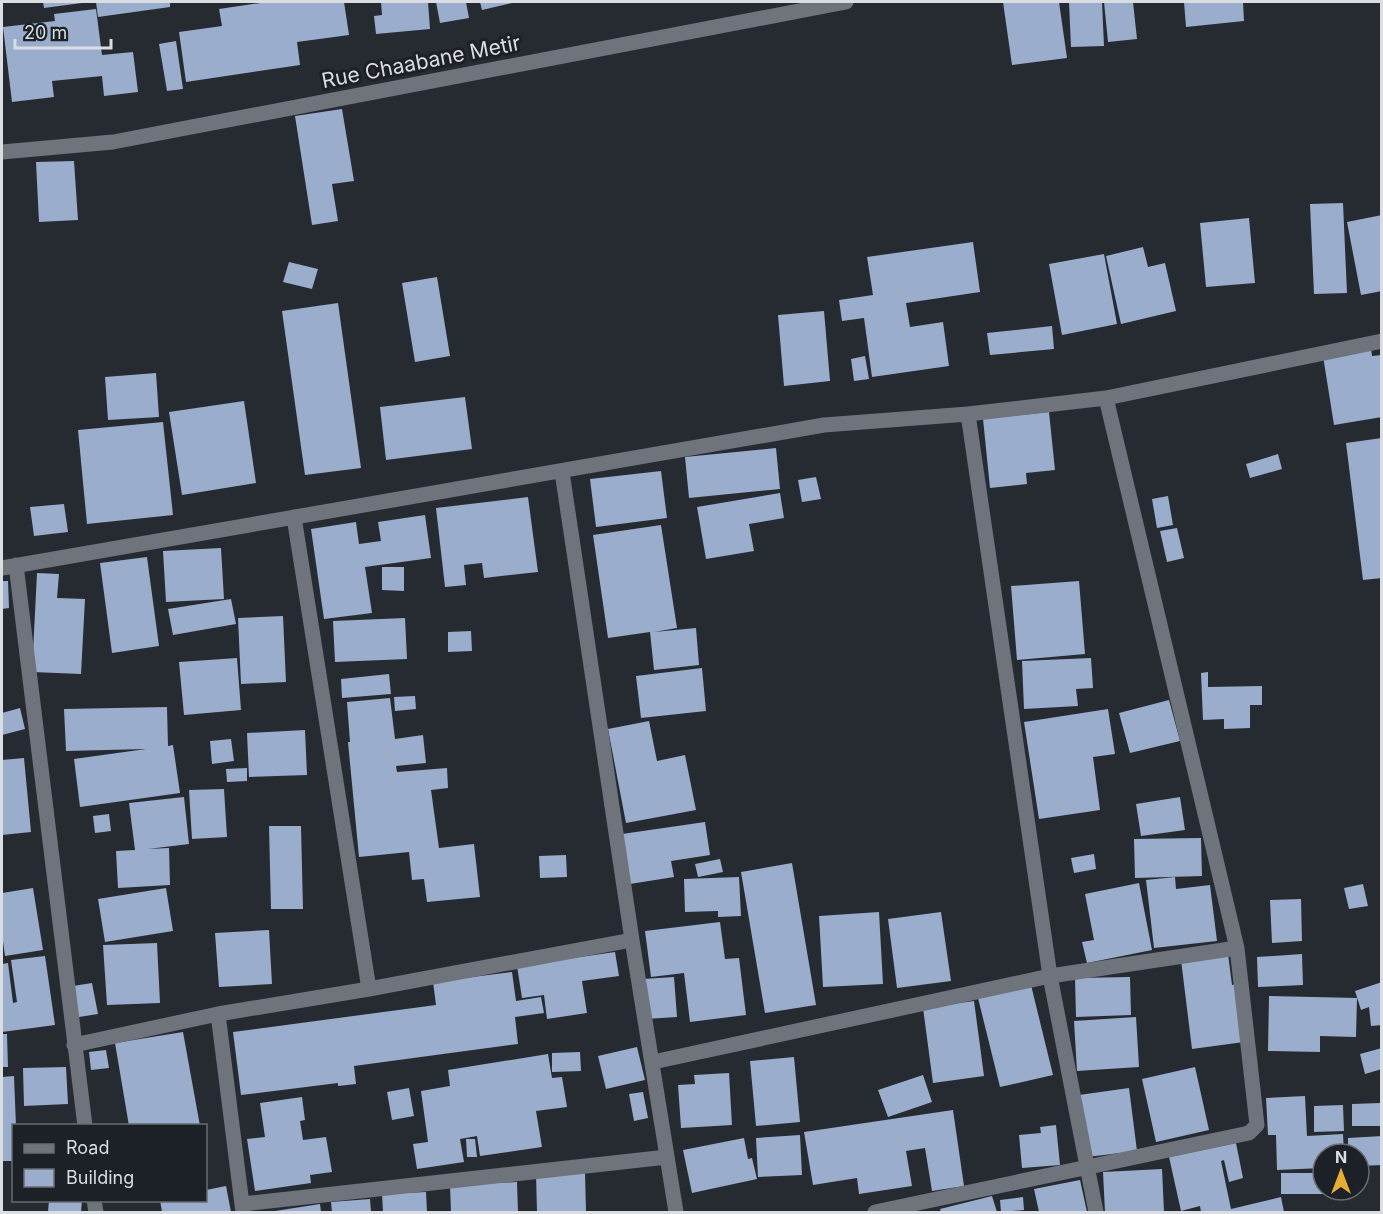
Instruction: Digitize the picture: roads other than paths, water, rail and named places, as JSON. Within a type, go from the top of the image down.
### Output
[{"type":"street","name":"Rue Chaabane Metir","points":[[2,152],[113,142],[846,2]]},
{"type":"street","points":[[85,1124],[9,567],[824,425],[968,414],[1106,398],[1382,341]]},
{"type":"street","points":[[875,1212],[1088,1169],[1249,1133],[1257,1125],[1237,948],[1106,398]]},
{"type":"street","points":[[968,414],[1050,976],[1096,1212]]},
{"type":"street","points":[[562,472],[632,940],[676,1212]]},
{"type":"street","points":[[294,517],[369,989]]},
{"type":"street","points":[[74,1046],[218,1014],[369,989],[632,940]]},
{"type":"street","points":[[653,1062],[1050,976],[1237,948]]},
{"type":"street","points":[[218,1014],[242,1208],[667,1157]]}]
